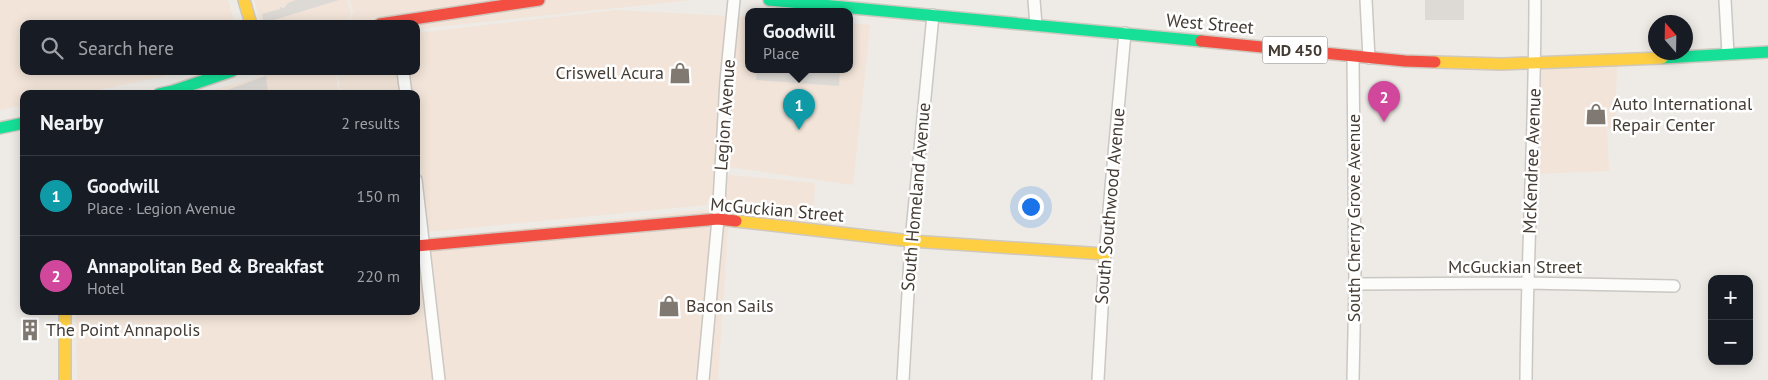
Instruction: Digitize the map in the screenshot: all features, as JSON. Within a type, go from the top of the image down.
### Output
[{"type":"main road","points":[[244,0],[250,20]]},
{"type":"main road","points":[[410,20],[539,0]]},
{"type":"main road","name":"West Street","points":[[769,0],[862,4],[1036,25],[1369,58],[1480,64],[1768,52]]},
{"type":"main road","points":[[176,90],[220,75]]},
{"type":"main road","points":[[0,128],[20,124]]},
{"type":"main road","name":"McGuckian Street","points":[[420,245],[718,219],[911,240],[1105,254]]},
{"type":"main road","points":[[65,380],[66,315]]},
{"type":"street","name":"Legion Avenue","points":[[703,380],[718,219],[726,81],[734,0]]},
{"type":"street","points":[[1034,0],[1036,25]]},
{"type":"street","points":[[1366,0],[1369,58]]},
{"type":"street","name":"McKendree Avenue","points":[[1526,380],[1527,283],[1536,63],[1535,0]]},
{"type":"street","points":[[1725,0],[1728,54]]},
{"type":"street","name":"South Homeland Avenue","points":[[903,380],[911,240],[933,14]]},
{"type":"street","name":"South Southwood Avenue","points":[[1098,380],[1105,254],[1126,33]]},
{"type":"street","name":"South Cherry Grove Avenue","points":[[1353,56],[1355,284],[1353,380]]},
{"type":"street","points":[[404,75],[405,90]]},
{"type":"street","points":[[420,245],[440,380]]},
{"type":"street","name":"McGuckian Street","points":[[1355,284],[1527,283],[1674,286]]},
{"type":"shaded area","points":[[0,0],[228,0],[234,20],[20,20],[20,75],[167,75],[98,90],[20,90],[20,106],[0,110]]},
{"type":"shaded area","points":[[254,0],[347,0],[351,13],[348,20],[260,20]]},
{"type":"shaded area","points":[[296,0],[339,0],[274,20],[263,20],[262,14],[280,9],[280,7],[284,8],[288,3]]},
{"type":"shaded area","points":[[350,0],[693,0],[420,29],[420,20],[350,20],[353,12]]},
{"type":"shaded area","points":[[1425,0],[1464,0],[1464,20],[1425,20]]},
{"type":"shaded area","points":[[616,10],[745,17],[745,73],[853,73],[853,23],[870,25],[853,185],[729,167],[706,205],[428,232],[420,159],[420,90],[413,90],[411,75],[420,75],[420,33]]},
{"type":"shaded area","points":[[1617,66],[1615,128],[1607,128],[1609,171],[1537,174],[1539,68]]},
{"type":"shaded area","points":[[757,73],[840,73],[839,86],[756,80]]},
{"type":"shaded area","points":[[267,75],[336,75],[338,90],[212,90]]},
{"type":"shaded area","points":[[339,75],[401,75],[402,90],[340,90]]},
{"type":"shaded area","points":[[266,76],[268,90],[227,90]]},
{"type":"shaded area","points":[[729,175],[815,183],[812,227],[728,228],[718,380],[77,380],[76,315],[420,315],[420,207],[425,238],[708,210]]},
{"type":"traffic: fast","points":[[769,0],[1201,41]]},
{"type":"traffic: fast","points":[[1693,56],[1768,52]]},
{"type":"traffic: fast","points":[[176,90],[220,75]]},
{"type":"traffic: fast","points":[[0,128],[20,124]]},
{"type":"traffic: slow","points":[[244,0],[250,20]]},
{"type":"traffic: slow","points":[[1435,62],[1502,64],[1648,59]]},
{"type":"traffic: slow","points":[[736,221],[911,241],[1105,254]]},
{"type":"traffic: slow","points":[[65,315],[65,380]]},
{"type":"traffic: jam","points":[[406,20],[539,0]]},
{"type":"traffic: jam","points":[[1201,41],[1405,61],[1435,62]]},
{"type":"traffic: jam","points":[[420,246],[718,219],[736,221]]},
{"type":"place","name":"Criswell Acura","points":[[680,73]]},
{"type":"place","name":"Auto International Repair Center","points":[[1596,114]]},
{"type":"place","name":"Annapolitan Bed & Breakfast","points":[[1384,122]]},
{"type":"place","name":"Goodwill","points":[[799,130]]},
{"type":"place","name":"Bacon Sails","points":[[669,306]]},
{"type":"place","name":"The Point Annapolis","points":[[30,330]]}]
